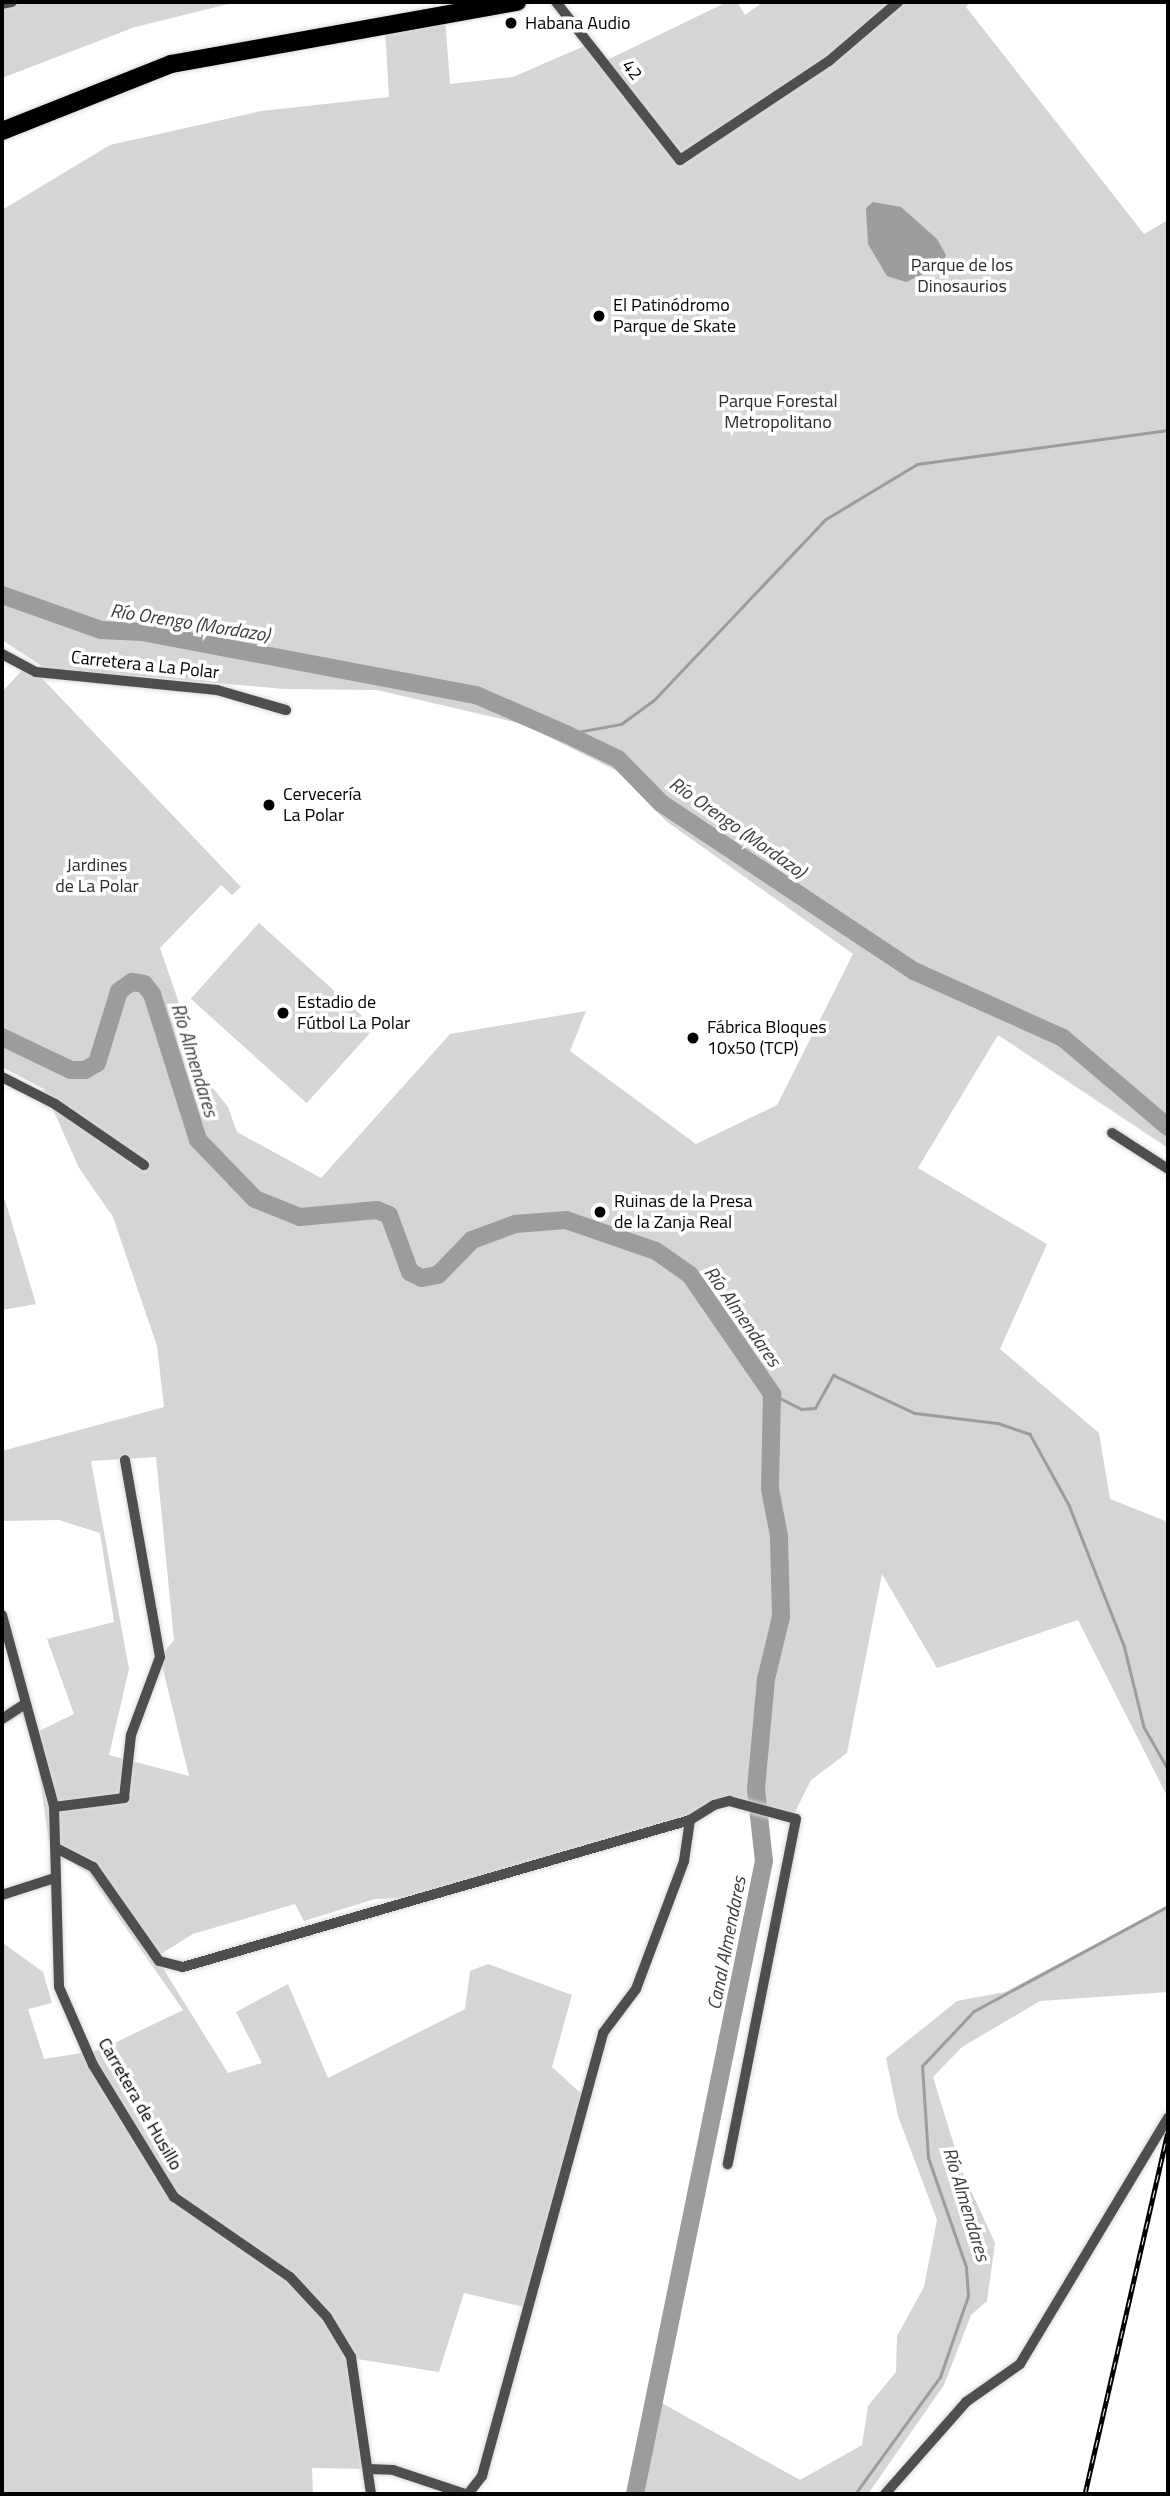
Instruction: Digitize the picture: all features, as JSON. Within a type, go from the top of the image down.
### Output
[{"type":"main road","points":[[2,131],[172,64],[516,2]]},
{"type":"street","points":[[2,4],[12,2]]},
{"type":"street","name":"42","points":[[556,2],[680,160],[829,61],[898,2]]},
{"type":"street","name":"Carretera a La Polar","points":[[2,653],[36,672],[217,690],[286,710]]},
{"type":"street","points":[[2,1077],[55,1104],[144,1166]]},
{"type":"street","points":[[1112,1133],[1168,1169]]},
{"type":"street","points":[[54,1807],[124,1798],[131,1735],[160,1657],[125,1461]]},
{"type":"street","name":"Carretera de Husillo","points":[[2,1615],[54,1807],[59,1987],[93,2066],[174,2197],[290,2277],[327,2316],[351,2357],[371,2494]]},
{"type":"street","points":[[2,1719],[25,1704]]},
{"type":"street","points":[[56,1848],[93,1867],[159,1961],[183,1967],[690,1820],[729,1801],[791,1820],[797,1830],[763,1967],[728,2164]]},
{"type":"street","points":[[368,2469],[393,2470],[466,2494],[482,2476],[603,2033],[636,1989],[684,1861],[690,1820]]},
{"type":"street","points":[[2,1895],[55,1878]]},
{"type":"street","points":[[885,2494],[966,2402],[1020,2364],[1168,2118]]},
{"type":"green space","points":[[2,2],[237,2],[135,27],[2,78]]},
{"type":"green space","points":[[727,2],[737,2],[745,15],[763,2],[970,2],[966,7],[1144,234],[1168,220],[1168,1148],[998,1035],[918,1168],[1047,1244],[1000,1349],[1099,1433],[1110,1499],[1168,1522],[1168,1798],[1078,1620],[937,1668],[882,1574],[847,1753],[811,1780],[791,1820],[729,1801],[690,1820],[423,1897],[375,1899],[304,1921],[295,1904],[193,1934],[156,1957],[228,2073],[262,2063],[236,2012],[288,1984],[328,2078],[465,2009],[470,1971],[488,1964],[572,1995],[552,2067],[585,2097],[528,2308],[464,2293],[439,2372],[351,2358],[368,2469],[312,2468],[313,2494],[2,2494],[2,1925],[3,1943],[43,1972],[52,2003],[28,2009],[44,2059],[100,2050],[183,2010],[88,1873],[50,1849],[36,1751],[22,1714],[2,1726],[2,1711],[27,1696],[39,1731],[74,1714],[47,1639],[114,1622],[100,1533],[59,1520],[2,1521],[2,1451],[164,1407],[157,1346],[113,1217],[79,1168],[44,1089],[2,1067],[2,692],[26,666],[36,672],[241,887],[232,895],[221,885],[160,948],[205,1078],[228,1107],[237,1132],[321,1178],[450,1034],[586,1011],[570,1051],[696,1144],[777,1105],[853,954],[666,821],[617,771],[523,724],[377,690],[284,689],[45,668],[2,640],[2,210],[110,145],[261,111],[389,97],[385,29],[445,18],[450,84],[513,77],[589,44],[603,62]],"holes":[[[156,1457],[174,1640],[160,1657],[189,1776],[109,1755],[129,1669],[91,1461]]]},
{"type":"green space","name":"Estadio de Fútbol La Polar","points":[[259,923],[375,1027],[307,1103],[191,999]]},
{"type":"green space","points":[[5,1200],[36,1304],[2,1310],[2,1201]]},
{"type":"green space","points":[[1168,1906],[1168,1992],[1040,2001],[962,2047],[933,2077],[962,2171],[995,2243],[987,2301],[971,2315],[944,2385],[868,2494],[640,2494],[660,2402],[800,2480],[862,2445],[868,2406],[896,2372],[897,2336],[924,2287],[937,2220],[898,2116],[886,2058],[957,2001],[1005,1992]]},
{"type":"shaded area","points":[[873,202],[901,207],[937,239],[946,255],[942,265],[906,282],[887,276],[868,244],[866,208]]},
{"type":"waterway","points":[[566,734],[621,724],[653,701],[826,519],[917,464],[1168,430]]},
{"type":"waterway","name":"Río Orengo (Mordazo)","points":[[2,595],[101,630],[142,632],[476,695],[566,734],[618,759],[661,803],[914,971],[1063,1038],[1168,1127]]},
{"type":"waterway","name":"Río Almendares","points":[[2,1037],[71,1070],[85,1070],[97,1063],[119,991],[132,982],[144,984],[152,994],[198,1140],[255,1199],[300,1217],[377,1210],[389,1215],[410,1272],[422,1278],[438,1275],[472,1240],[515,1224],[566,1220],[656,1251],[690,1275],[772,1394],[770,1489],[779,1536],[781,1617],[766,1679],[756,1789],[764,1861],[635,2494]]},
{"type":"waterway","name":"Río Almendares","points":[[772,1394],[801,1409],[815,1408],[833,1375],[915,1413],[998,1423],[1030,1434],[1069,1505],[1124,1645],[1144,1727],[1168,1769]]},
{"type":"waterway","name":"Río Almendares","points":[[855,2494],[940,2377],[968,2296],[966,2267],[928,2158],[922,2066],[974,2011],[1168,1906]]},
{"type":"railway","points":[[1085,2494],[1168,2133]]},
{"type":"place","name":"Habana Audio","points":[[511,23]]},
{"type":"place","name":"El Patinódromo Parque de Skate","points":[[599,316]]},
{"type":"place","name":"Cervecería La Polar","points":[[269,805]]},
{"type":"place","name":"Estadio de Fútbol La Polar","points":[[283,1013]]},
{"type":"place","name":"Fábrica Bloques 10x50 (TCP)","points":[[693,1038]]},
{"type":"place","name":"Ruinas de la Presa de la Zanja Real","points":[[600,1212]]},
{"type":"park label","name":"Parque de los Dinosaurios","points":[[962,276]]},
{"type":"park label","name":"Parque Forestal Metropolitano","points":[[778,412]]},
{"type":"park label","name":"Jardines de La Polar","points":[[97,876]]},
{"type":"water label","name":"Canal Almendares","points":[[726,1943]]}]
